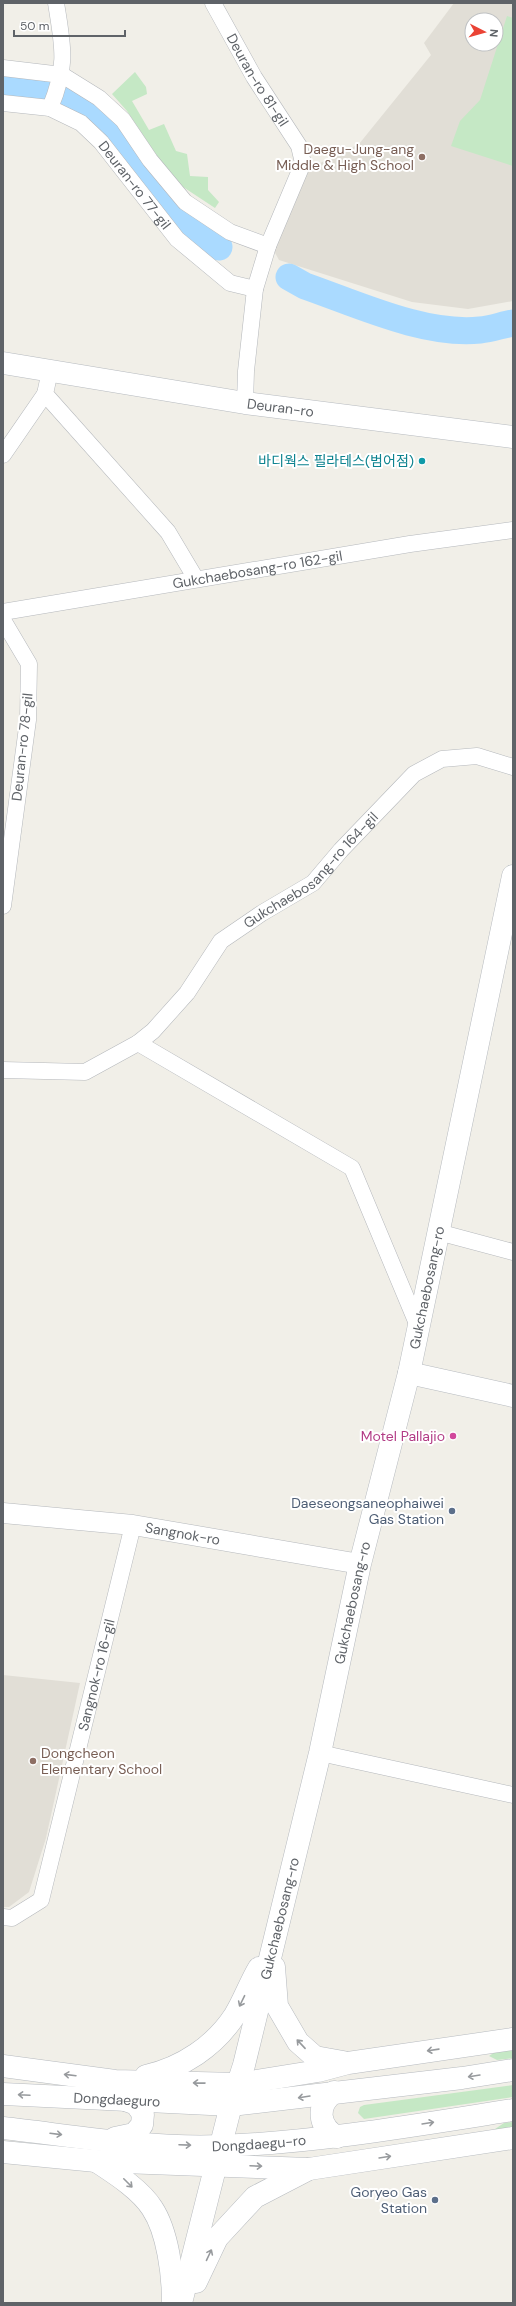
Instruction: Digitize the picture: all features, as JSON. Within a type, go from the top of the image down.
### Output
[{"type":"main road","name":"Deuran-ro","points":[[3,363],[245,403],[513,437]]},
{"type":"main road","name":"Gukchaebosang-ro","points":[[181,2303],[231,2105],[238,2084],[320,1754],[360,1564],[409,1373],[513,876]]},
{"type":"main road","points":[[409,1373],[513,1396]]},
{"type":"main road","points":[[273,1942],[277,2006],[298,2042],[315,2057],[348,2062]]},
{"type":"main road","points":[[115,2081],[158,2074],[192,2059],[210,2044],[235,2015],[273,1942]]},
{"type":"main road","points":[[3,2066],[115,2081],[238,2084],[318,2071],[348,2062],[513,2039]]},
{"type":"main road","points":[[231,2105],[462,2078],[513,2070]]},
{"type":"main road","points":[[334,2092],[326,2098],[320,2116],[323,2125],[329,2132],[337,2137]]},
{"type":"main road","name":"Dongdaeguro","points":[[3,2094],[231,2105]]},
{"type":"main road","points":[[106,2140],[134,2134],[142,2126],[143,2114],[140,2109],[136,2104],[125,2100]]},
{"type":"main road","name":"Dongdaegu-ro","points":[[3,2152],[96,2161],[219,2156],[513,2110]]},
{"type":"main road","name":"Dongdaegu-ro","points":[[3,2128],[154,2144],[219,2156]]},
{"type":"main road","points":[[219,2156],[309,2169],[513,2138]]},
{"type":"main road","points":[[96,2161],[123,2178],[152,2208],[166,2243],[173,2303]]},
{"type":"main road","points":[[186,2303],[217,2238],[255,2197],[309,2169]]},
{"type":"street","points":[[50,108],[62,75],[64,54],[56,3]]},
{"type":"street","name":"Deuran-ro 81-gil","points":[[216,4],[254,76],[299,146],[303,163],[268,246],[255,292]]},
{"type":"street","points":[[3,68],[62,75],[99,98],[123,120],[150,160],[185,202],[230,232],[268,246]]},
{"type":"street","name":"Deuran-ro 77-gil","points":[[3,103],[50,108],[81,123],[101,142],[178,239],[193,254],[230,283],[255,292]]},
{"type":"street","points":[[245,403],[246,371],[255,292]]},
{"type":"street","points":[[3,455],[46,394],[50,371]]},
{"type":"street","points":[[46,394],[168,532],[196,579]]},
{"type":"street","name":"Gukchaebosang-ro 162-gil","points":[[3,612],[416,543],[513,530]]},
{"type":"street","name":"Deuran-ro 78-gil","points":[[3,620],[29,664],[28,720],[3,906]]},
{"type":"street","name":"Gukchaebosang-ro 164-gil","points":[[3,1070],[85,1072],[138,1043],[153,1031],[187,993],[221,941],[262,913],[314,883],[341,850],[414,774],[442,759],[477,756],[513,767]]},
{"type":"street","points":[[138,1043],[352,1168],[418,1326]]},
{"type":"street","points":[[438,1232],[513,1252]]},
{"type":"street","name":"Sangnok-ro","points":[[3,1513],[133,1525],[360,1564]]},
{"type":"street","name":"Sangnok-ro 16-gil","points":[[3,1917],[12,1918],[41,1900],[133,1525]]},
{"type":"street","points":[[320,1754],[513,1795]]},
{"type":"shaded area","name":"Daegu-Jung-ang Middle & High School","points":[[454,3],[513,3],[513,301],[468,309],[412,302],[279,260],[273,249],[304,171],[359,144],[431,55],[424,43]]},
{"type":"shaded area","name":"Dongcheon Elementary School","points":[[3,1675],[80,1683],[46,1838],[29,1892],[9,1907],[3,1907]]},
{"type":"green space","points":[[507,16],[513,18],[513,166],[451,146],[460,121],[480,100],[495,52],[504,52],[504,25]]},
{"type":"green space","points":[[135,72],[146,87],[147,94],[132,101],[149,130],[164,124],[176,151],[187,154],[190,176],[208,177],[208,190],[219,202],[215,208],[174,181],[127,111],[112,94]]},
{"type":"green space","points":[[513,2048],[513,2058],[497,2060],[489,2056],[498,2050]]},
{"type":"green space","points":[[513,2085],[513,2097],[364,2119],[358,2113],[360,2107],[364,2105]]},
{"type":"green space","points":[[513,2122],[513,2131],[505,2132],[495,2129],[504,2123]]},
{"type":"waterway","points":[[3,87],[42,88],[64,96],[84,106],[107,128],[133,163],[187,226],[219,247]]},
{"type":"waterway","points":[[289,277],[305,286],[391,317],[437,328],[459,331],[480,330],[513,323]]},
{"type":"place","name":"Daegu-Jung-ang Middle & High School","points":[[422,157]]},
{"type":"place","name":"바디웍스 필라테스(범어점)","points":[[422,461]]},
{"type":"place","name":"Motel Pallajio","points":[[453,1436]]},
{"type":"place","name":"Daeseongsaneophaiwei Gas Station","points":[[452,1511]]},
{"type":"place","name":"Dongcheon Elementary School","points":[[33,1761]]},
{"type":"place","name":"Goryeo Gas Station","points":[[435,2200]]}]
